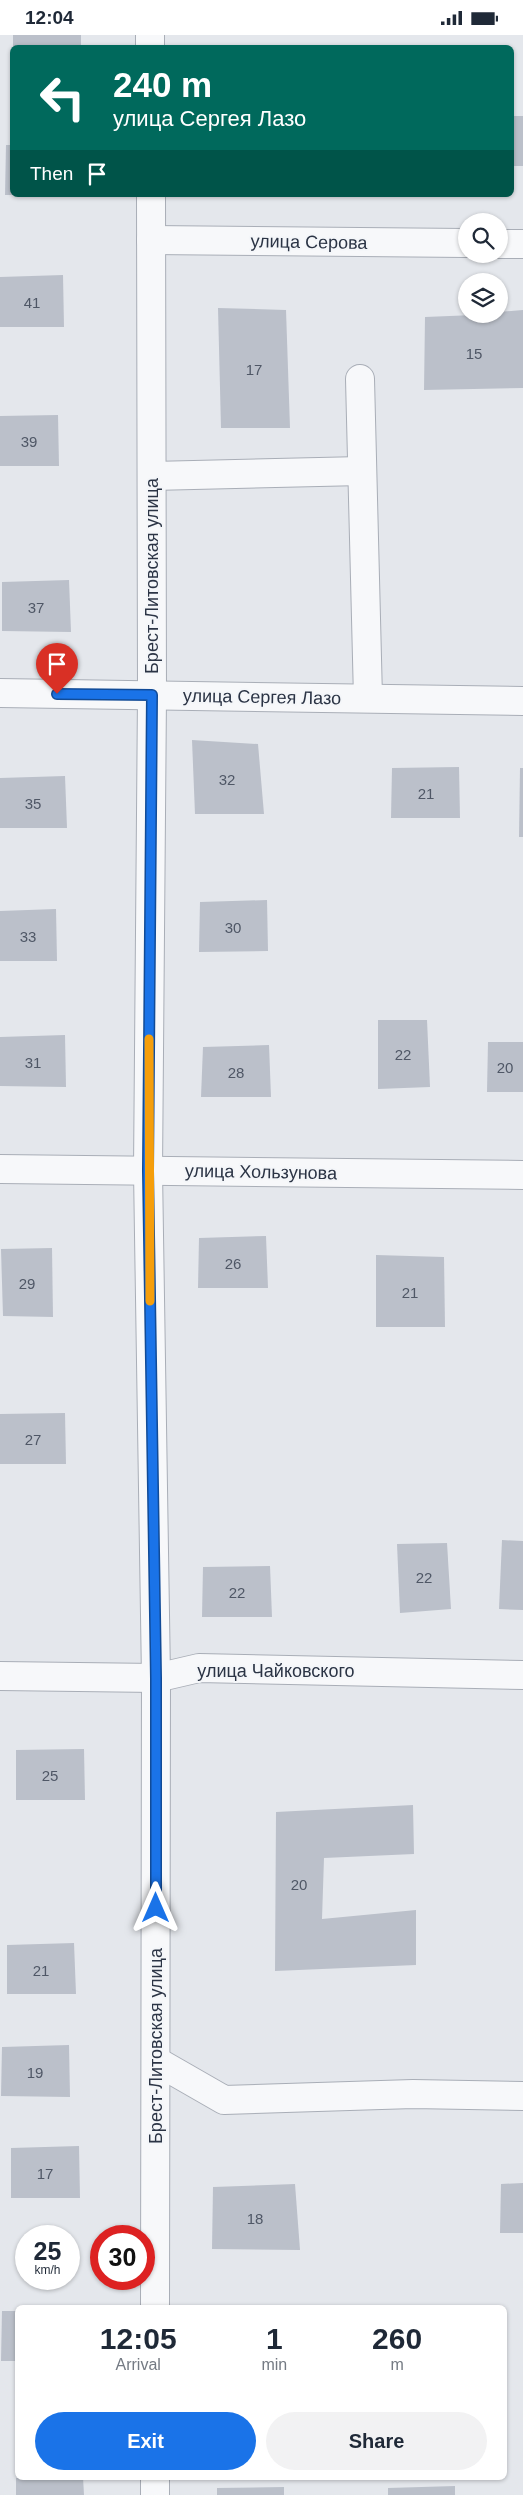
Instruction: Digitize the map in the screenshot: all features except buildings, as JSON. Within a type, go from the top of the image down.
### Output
[{"type":"street","name":"Брест-Литовская улица","points":[[151,197],[152,695],[148,1171],[156,1678],[155,2305]]},
{"type":"street","name":"улица Серова","points":[[151,240],[458,243]]},
{"type":"street","points":[[508,244],[523,244]]},
{"type":"street","points":[[360,379],[368,698]]},
{"type":"street","points":[[152,475],[362,471]]},
{"type":"street","name":"улица Сергея Лазо","points":[[0,693],[523,701]]},
{"type":"street","name":"улица Хользунова","points":[[0,1169],[523,1175]]},
{"type":"street","name":"улица Чайковского","points":[[0,1676],[156,1678],[199,1669],[523,1675]]},
{"type":"street","points":[[156,2061],[224,2100],[413,2094],[523,2097]]},
{"type":"street","points":[[155,2480],[155,2495]]},
{"type":"slow traffic","points":[[149,1039],[148,1171],[150,1301]]},
{"type":"route","points":[[57,694],[152,695],[148,1171],[156,1678],[156,1908]]}]
